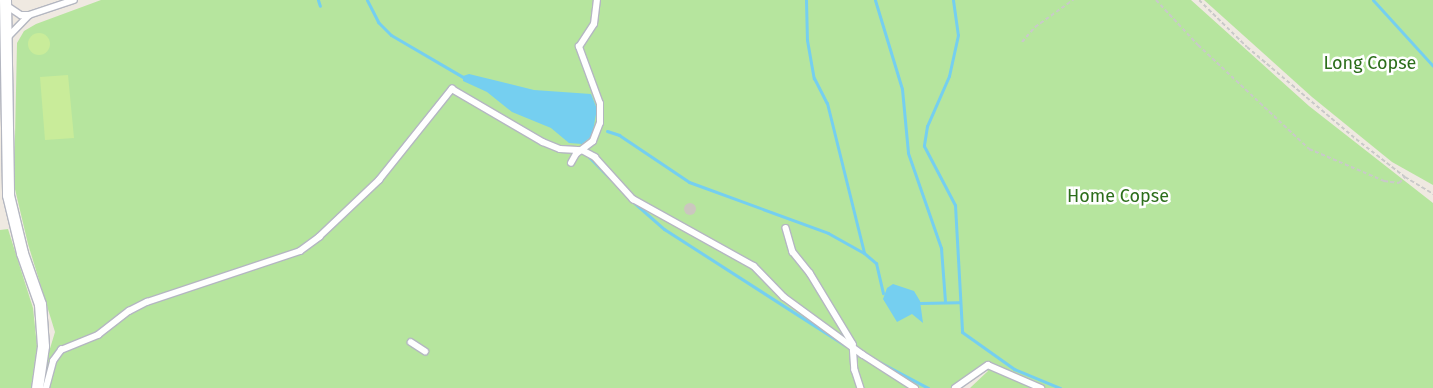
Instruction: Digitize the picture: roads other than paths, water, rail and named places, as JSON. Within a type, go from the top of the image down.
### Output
[{"type":"street","points":[[5,2],[9,95],[8,195],[22,253],[40,304],[43,346],[37,388]]},
{"type":"lane","points":[[5,2],[21,15],[29,15],[74,0]]},
{"type":"lane","points":[[571,163],[576,154],[593,141],[601,118],[592,78],[579,47],[594,24],[598,0]]},
{"type":"lane","points":[[8,37],[29,15]]},
{"type":"lane","points":[[46,388],[53,361],[61,350],[98,335],[129,311],[147,302],[300,251],[319,237],[378,180],[452,89],[543,142],[560,149],[582,151],[595,157],[633,199],[754,266],[784,297],[915,388]]},
{"type":"lane","points":[[786,228],[793,252],[815,280],[854,347],[855,370],[861,388]]},
{"type":"lane","points":[[411,342],[424,351]]},
{"type":"lane","points":[[955,388],[988,365],[1041,388]]},
{"type":"water","points":[[469,74],[534,90],[591,94],[597,109],[592,136],[582,144],[569,143],[551,128],[512,112],[487,92],[463,81],[463,76]]},
{"type":"water","points":[[893,284],[914,291],[920,301],[923,323],[912,314],[897,322],[883,299],[887,288]]},
{"type":"waterway","points":[[318,0],[320,6]]},
{"type":"waterway","points":[[367,0],[378,22],[391,35],[463,77]]},
{"type":"waterway","points":[[806,0],[807,40],[814,78],[827,103],[864,253],[876,263],[883,293]]},
{"type":"waterway","points":[[875,0],[902,89],[908,153],[941,248],[945,301]]},
{"type":"waterway","points":[[953,0],[958,35],[949,76],[927,126],[924,146],[955,205],[962,332],[1014,369],[1060,388]]},
{"type":"waterway","points":[[1373,0],[1433,66]]},
{"type":"waterway","points":[[607,131],[619,135],[689,182],[828,233],[864,253]]},
{"type":"waterway","points":[[589,157],[620,188]]},
{"type":"waterway","points":[[631,200],[664,229],[845,345]]},
{"type":"waterway","points":[[920,303],[959,302]]},
{"type":"waterway","points":[[870,357],[928,388]]},
{"type":"park label","name":"Long Copse","points":[[1370,63]]},
{"type":"park label","name":"Home Copse","points":[[1118,196]]}]
